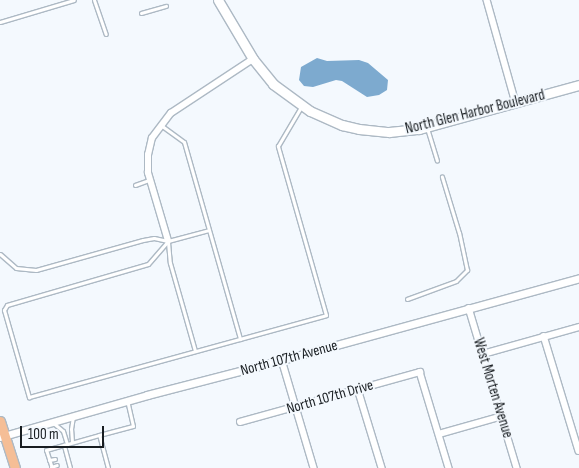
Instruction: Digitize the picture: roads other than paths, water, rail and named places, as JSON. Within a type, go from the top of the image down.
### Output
[{"type":"main road","name":"North Glen Harbor Boulevard","points":[[218,0],[253,59],[273,84],[301,106],[342,124],[374,131],[404,131],[427,127],[579,85]]},
{"type":"main road","points":[[0,421],[3,436],[15,468]]},
{"type":"street","points":[[487,0],[516,103]]},
{"type":"street","points":[[168,241],[149,180],[148,155],[152,138],[160,125],[182,105],[253,59]]},
{"type":"street","name":"North 107th Avenue","points":[[3,436],[127,400],[282,360],[579,278]]},
{"type":"street","name":"West Morten Avenue","points":[[469,308],[517,468]]},
{"type":"street","points":[[483,354],[579,326]]},
{"type":"street","points":[[544,336],[579,451]]},
{"type":"street","points":[[282,360],[314,468]]},
{"type":"street","name":"North 107th Drive","points":[[240,422],[420,372],[438,434]]},
{"type":"street","points":[[358,389],[382,468]]},
{"type":"street","points":[[449,468],[438,434],[502,416]]},
{"type":"lane","points":[[0,22],[74,0]]},
{"type":"lane","points":[[94,0],[106,34]]},
{"type":"lane","points":[[141,13],[166,6]]},
{"type":"lane","points":[[168,241],[148,264],[6,305],[4,310],[29,397],[326,315],[278,146],[301,106]]},
{"type":"lane","points":[[160,125],[184,142],[240,339]]},
{"type":"lane","points":[[427,127],[437,160]]},
{"type":"lane","points":[[407,299],[456,281],[467,270],[459,233],[442,177]]},
{"type":"lane","points":[[134,184],[149,180]]},
{"type":"lane","points":[[0,254],[16,268],[36,270],[143,240],[154,238],[168,241],[209,230]]},
{"type":"lane","points":[[168,241],[170,263],[195,351]]},
{"type":"lane","points":[[57,465],[51,468],[46,450],[133,426],[127,400]]},
{"type":"lane","points":[[72,442],[73,416]]},
{"type":"lane","points":[[51,422],[63,431],[70,468]]},
{"type":"lane","points":[[99,435],[108,468]]},
{"type":"lane","points":[[61,457],[67,455]]},
{"type":"lane","points":[[49,460],[55,459]]},
{"type":"lane","points":[[62,464],[69,462]]},
{"type":"water","points":[[317,58],[327,61],[359,60],[368,63],[388,80],[387,90],[379,95],[367,97],[342,81],[336,80],[313,87],[304,86],[299,80],[301,67]]}]
